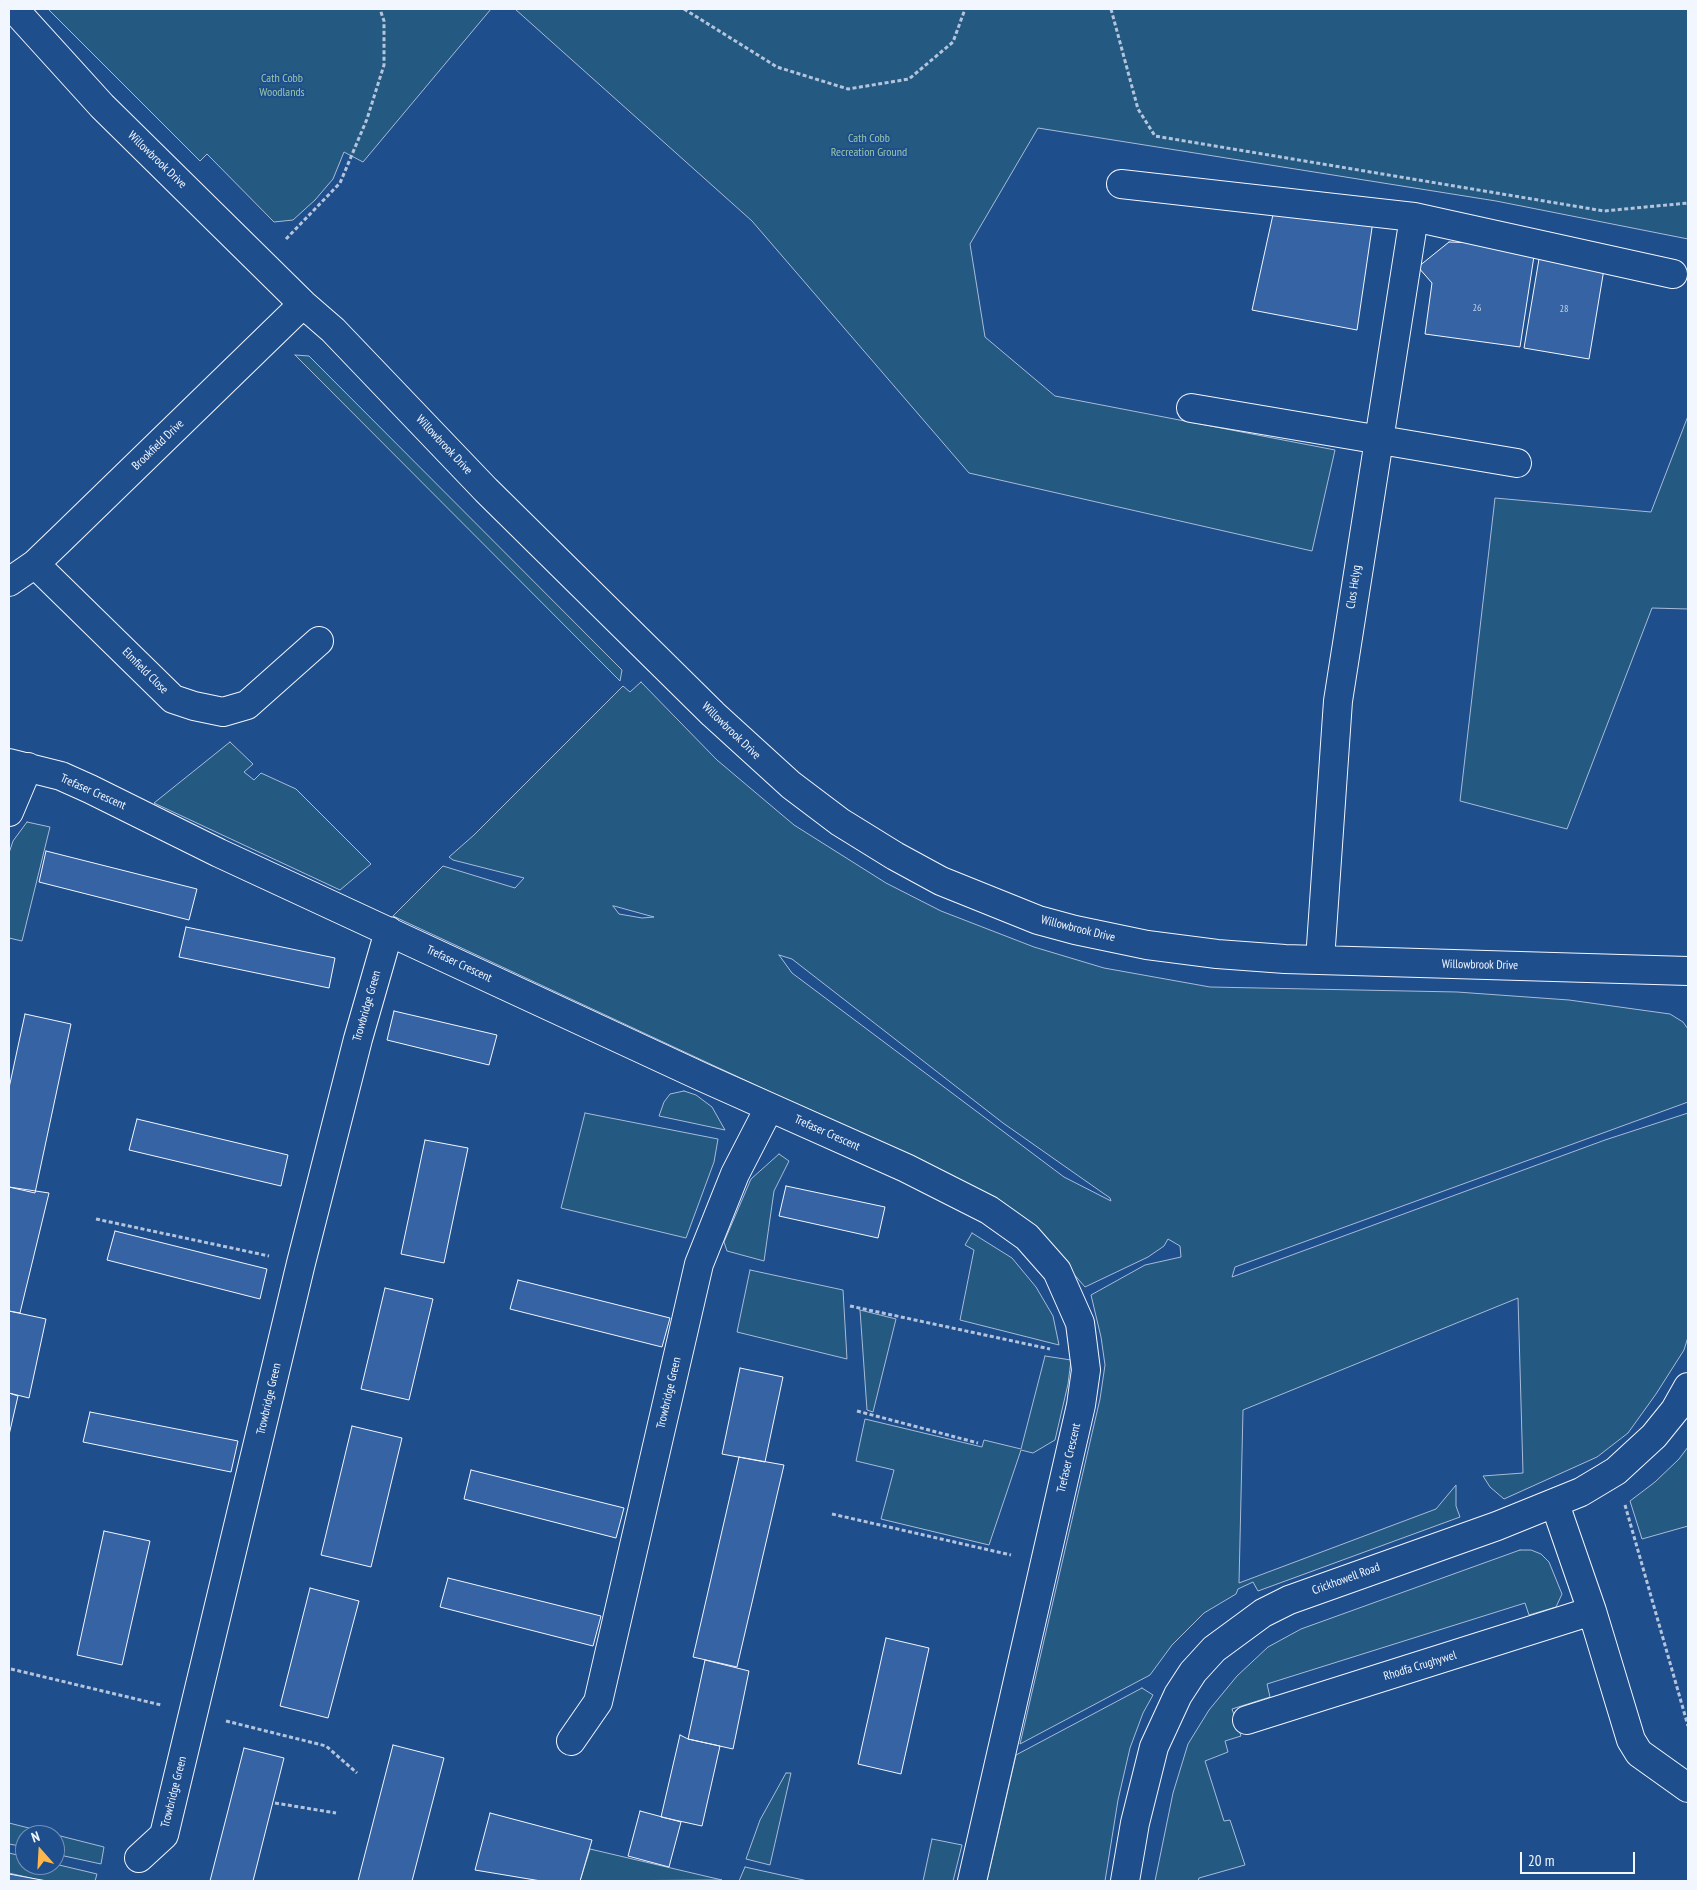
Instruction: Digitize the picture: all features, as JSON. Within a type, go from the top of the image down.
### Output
[{"type":"street","name":"Willowbrook Drive","points":[[14,9],[102,106],[303,304],[333,330],[486,490],[713,714],[762,761],[840,822],[895,856],[941,881],[1038,920],[1146,945],[1217,954],[1320,960],[1688,971]]},
{"type":"street","points":[[1121,184],[1414,217],[1673,274]]},
{"type":"street","name":"Clos Helyg","points":[[1320,960],[1338,701],[1414,217]]},
{"type":"street","name":"Brookfield Drive","points":[[9,582],[35,564],[303,304]]},
{"type":"street","points":[[1191,408],[1517,463]]},
{"type":"street","name":"Elmfield Close","points":[[35,564],[173,699],[194,706],[223,712],[247,705],[319,641]]},
{"type":"street","points":[[9,812],[19,765]]},
{"type":"street","name":"Trefaser Crescent","points":[[19,765],[60,776],[90,789],[219,853],[770,1108],[906,1168],[989,1210],[1027,1237],[1057,1271],[1070,1295],[1080,1323],[1086,1355],[1081,1405],[972,1881]]},
{"type":"street","name":"Trowbridge Green","points":[[139,1858],[164,1835],[301,1263],[358,1039],[389,931]]},
{"type":"street","name":"Trowbridge Green","points":[[571,1741],[598,1702],[699,1264],[735,1174],[770,1108]]},
{"type":"street","name":"Crickhowell Road","points":[[1125,1881],[1135,1823],[1154,1746],[1178,1695],[1193,1672],[1214,1649],[1263,1614],[1289,1600],[1555,1504],[1616,1471],[1654,1436],[1675,1410],[1688,1387]]},
{"type":"street","points":[[1555,1504],[1592,1611],[1631,1740],[1639,1753],[1688,1788]]},
{"type":"street","name":"Rhodfa Crughywel","points":[[1247,1720],[1592,1611]]},
{"type":"path","points":[[286,239],[340,183],[344,174],[367,119],[384,65],[384,22],[380,11],[384,9]]},
{"type":"path","points":[[684,9],[777,67],[848,89],[910,79],[953,42],[965,9]]},
{"type":"path","points":[[1111,9],[1138,109],[1155,136],[1604,211],[1688,203]]},
{"type":"path","points":[[96,1219],[301,1263]]},
{"type":"path","points":[[850,1306],[1064,1352],[1086,1355]]},
{"type":"path","points":[[857,1411],[978,1443]]},
{"type":"path","points":[[1616,1471],[1688,1726]]},
{"type":"path","points":[[832,1514],[1045,1563]]},
{"type":"path","points":[[11,1668],[326,1746],[356,1773]]},
{"type":"path","points":[[275,1803],[336,1812]]},
{"type":"green space","name":"Cath Cobb Woodlands","points":[[48,9],[491,9],[363,162],[344,152],[333,179],[315,200],[293,220],[274,222],[207,154],[200,161]]},
{"type":"green space","name":"Cath Cobb Recreation Ground","points":[[515,9],[1688,9],[1688,239],[1496,201],[1038,128],[970,244],[985,337],[1055,396],[1335,450],[1312,551],[969,473],[752,221]]},
{"type":"green space","points":[[295,355],[309,356],[622,670],[620,681]]},
{"type":"green space","points":[[1688,416],[1688,609],[1652,608],[1567,829],[1460,801],[1495,498],[1651,512]]},
{"type":"green space","points":[[641,682],[717,760],[794,825],[886,883],[941,911],[1034,947],[1104,968],[1210,987],[1457,992],[1569,1000],[1670,1014],[1683,1022],[1688,1029],[1688,1102],[1235,1267],[1232,1277],[1605,1140],[1688,1113],[1688,1337],[1684,1350],[1656,1394],[1628,1433],[1597,1457],[1504,1499],[1490,1487],[1483,1476],[1523,1473],[1518,1298],[1243,1410],[1239,1583],[1436,1509],[1456,1485],[1456,1506],[1460,1517],[1258,1591],[1253,1582],[1238,1589],[1236,1594],[1204,1613],[1172,1645],[1150,1675],[1020,1744],[1100,1399],[1105,1365],[1101,1337],[1091,1295],[1145,1265],[1181,1257],[1180,1246],[1168,1239],[1164,1246],[1148,1257],[1085,1287],[1058,1256],[899,1152],[393,916],[443,866],[515,888],[524,878],[453,860],[449,857],[474,835],[623,686],[630,692]],"holes":[[[614,906],[654,917],[642,918],[619,914]],[[779,955],[792,959],[1003,1123],[1110,1198],[1111,1201],[1064,1177],[792,973]]]},
{"type":"green space","points":[[230,742],[253,764],[244,772],[254,780],[261,773],[296,789],[371,864],[340,890],[154,803]]},
{"type":"green space","points":[[27,822],[50,827],[22,941],[9,938],[9,853],[13,841]]},
{"type":"green space","points":[[684,1091],[696,1095],[712,1107],[725,1130],[659,1116],[664,1102],[670,1094]]},
{"type":"green space","points":[[585,1113],[718,1139],[714,1162],[686,1238],[561,1208]]},
{"type":"green space","points":[[779,1154],[789,1161],[774,1191],[764,1261],[727,1251],[724,1242],[751,1179]]},
{"type":"green space","points":[[972,1233],[1012,1258],[1036,1287],[1053,1316],[1059,1345],[960,1320],[974,1250],[965,1245]]},
{"type":"green space","points":[[750,1270],[843,1290],[847,1359],[737,1332]]},
{"type":"green space","points":[[860,1310],[896,1319],[873,1412],[867,1410]]},
{"type":"green space","points":[[1045,1356],[1071,1360],[1068,1384],[1055,1440],[1033,1453],[1021,1450],[989,1545],[881,1519],[894,1470],[856,1461],[865,1419],[982,1447],[984,1440],[1021,1449]]},
{"type":"green space","points":[[1688,1447],[1688,1526],[1642,1539],[1630,1501],[1655,1482],[1679,1459]]},
{"type":"green space","points":[[1520,1550],[1531,1550],[1541,1554],[1549,1562],[1562,1594],[1556,1607],[1529,1615],[1525,1603],[1267,1684],[1270,1697],[1232,1709],[1241,1736],[1225,1741],[1228,1752],[1205,1761],[1224,1821],[1230,1820],[1245,1865],[1199,1878],[1198,1881],[1155,1881],[1173,1793],[1188,1744],[1209,1710],[1237,1676],[1268,1647],[1301,1629]]},
{"type":"green space","points":[[1142,1688],[1153,1695],[1143,1713],[1130,1748],[1118,1800],[1105,1881],[987,1881],[1016,1755]]},
{"type":"green space","points":[[786,1773],[791,1773],[770,1865],[746,1859],[760,1820]]},
{"type":"green space","points":[[9,1823],[17,1825],[15,1825],[15,1845],[9,1844]]},
{"type":"green space","points":[[65,1837],[104,1847],[101,1864],[65,1856]]},
{"type":"green space","points":[[932,1839],[962,1845],[953,1881],[923,1881]]},
{"type":"green space","points":[[590,1849],[722,1880],[580,1881]]},
{"type":"green space","points":[[9,1853],[15,1854],[15,1874],[9,1873]]},
{"type":"green space","points":[[65,1866],[97,1874],[95,1881],[43,1881],[18,1875],[65,1875]]},
{"type":"green space","points":[[745,1867],[808,1881],[739,1881]]},
{"type":"building","points":[[1274,210],[1373,221],[1357,330],[1252,310]]},
{"type":"building","points":[[1449,242],[1480,243],[1534,256],[1520,347],[1425,334],[1432,283],[1418,267]]},
{"type":"building","points":[[1539,259],[1604,269],[1589,359],[1524,348]]},
{"type":"building","points":[[46,851],[197,889],[189,920],[39,882]]},
{"type":"building","points":[[186,927],[335,958],[329,988],[179,957]]},
{"type":"building","points":[[394,1011],[497,1035],[489,1065],[387,1040]]},
{"type":"building","points":[[25,1014],[71,1024],[35,1193],[9,1187],[9,1088]]},
{"type":"building","points":[[137,1119],[288,1155],[281,1186],[129,1150]]},
{"type":"building","points":[[425,1140],[468,1148],[444,1263],[401,1254]]},
{"type":"building","points":[[786,1186],[885,1207],[878,1238],[779,1216]]},
{"type":"building","points":[[9,1187],[49,1193],[20,1313],[9,1311]]},
{"type":"building","points":[[115,1231],[267,1269],[260,1299],[107,1260]]},
{"type":"building","points":[[518,1280],[670,1318],[662,1347],[510,1309]]},
{"type":"building","points":[[385,1288],[433,1299],[409,1400],[361,1389]]},
{"type":"building","points":[[9,1311],[46,1319],[29,1398],[9,1393]]},
{"type":"building","points":[[740,1368],[783,1377],[765,1462],[722,1454]]},
{"type":"building","points":[[9,1393],[18,1396],[9,1435]]},
{"type":"building","points":[[90,1412],[238,1441],[231,1472],[83,1442]]},
{"type":"building","points":[[352,1426],[402,1438],[371,1567],[321,1555]]},
{"type":"building","points":[[739,1457],[784,1465],[737,1667],[693,1657]]},
{"type":"building","points":[[471,1470],[624,1508],[616,1538],[464,1499]]},
{"type":"building","points":[[104,1531],[150,1541],[122,1665],[77,1655]]},
{"type":"building","points":[[448,1578],[601,1616],[593,1646],[440,1607]]},
{"type":"building","points":[[310,1588],[359,1601],[328,1718],[280,1706]]},
{"type":"building","points":[[886,1638],[929,1648],[901,1774],[858,1764]]},
{"type":"building","points":[[705,1660],[749,1671],[733,1749],[688,1739]]},
{"type":"building","points":[[680,1735],[688,1739],[720,1746],[702,1826],[661,1817]]},
{"type":"building","points":[[393,1745],[444,1758],[412,1881],[358,1881]]},
{"type":"building","points":[[244,1748],[284,1758],[253,1881],[210,1881]]},
{"type":"building","points":[[640,1811],[681,1822],[669,1867],[628,1856]]},
{"type":"building","points":[[490,1813],[592,1840],[580,1881],[541,1881],[475,1870]]},
{"type":"building","points":[[9,1874],[47,1881],[9,1881]]}]
